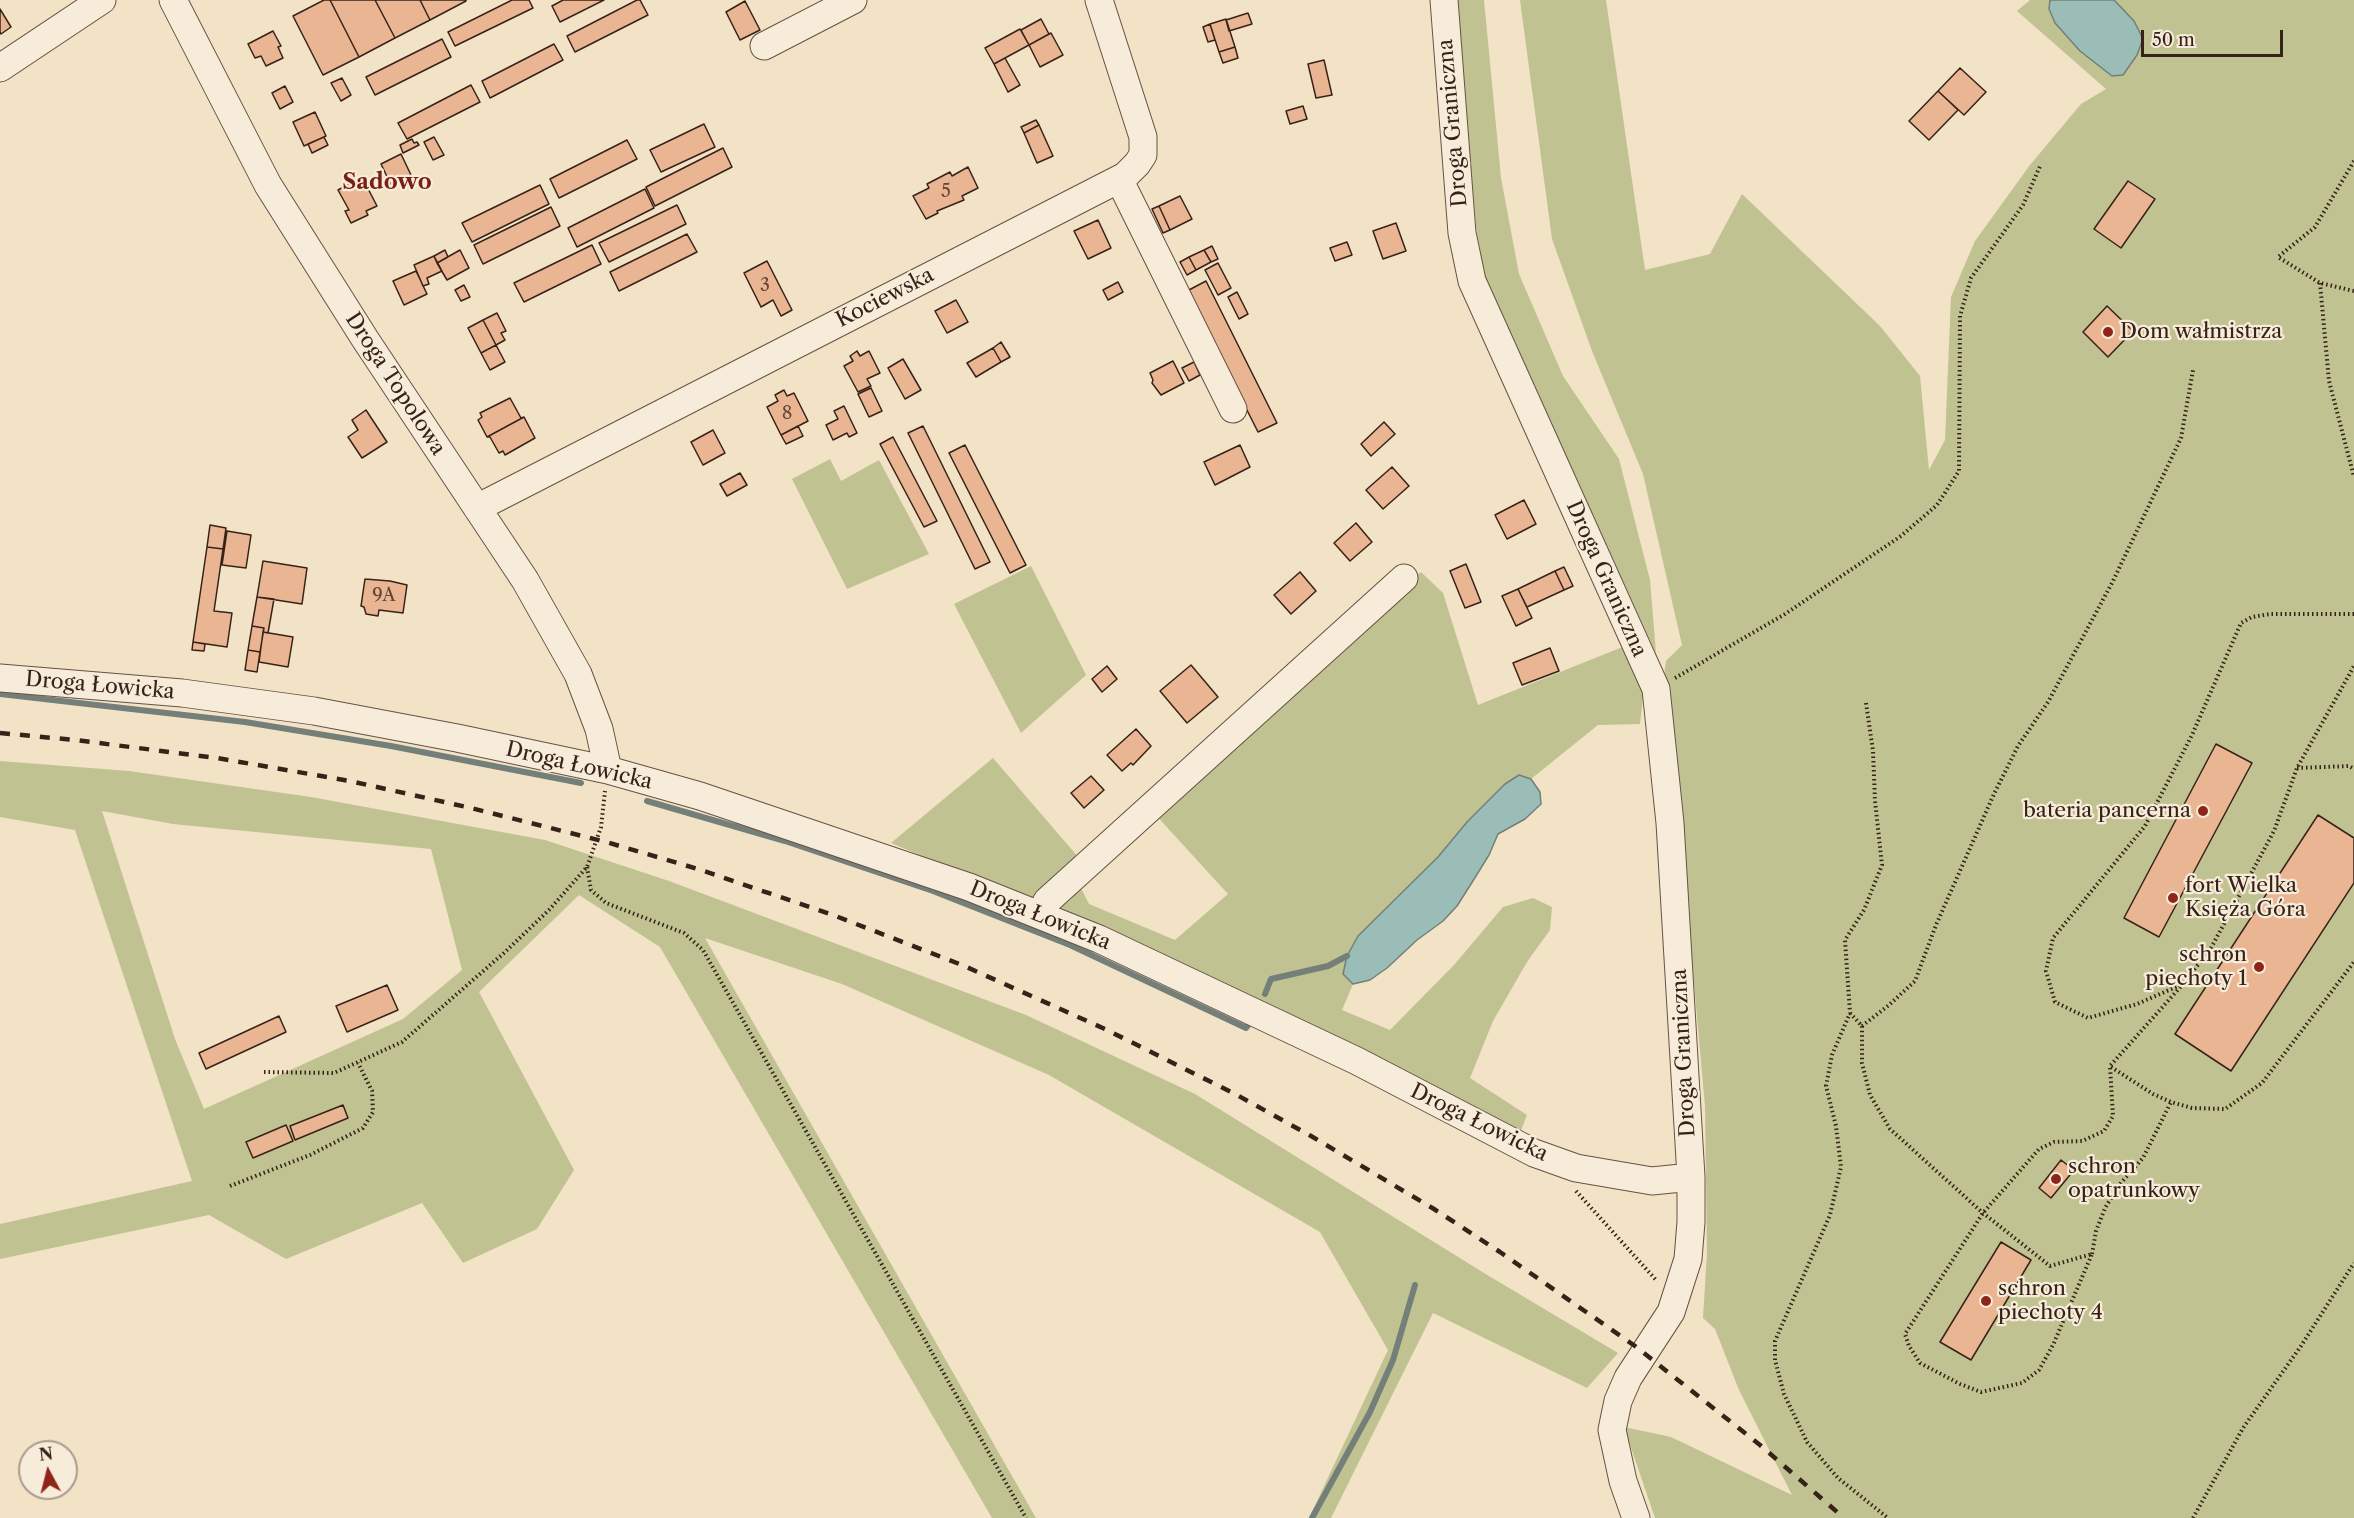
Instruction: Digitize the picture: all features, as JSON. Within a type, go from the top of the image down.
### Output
[{"type":"street","points":[[0,68],[102,0]]},
{"type":"street","name":"Droga Topolowa","points":[[173,0],[268,185],[365,339],[525,580],[578,675],[599,729],[608,770]]},
{"type":"street","points":[[764,46],[853,0]]},
{"type":"street","name":"Kociewska","points":[[477,508],[1119,179],[1137,164],[1144,146],[1138,120],[1099,0]]},
{"type":"street","name":"Droga Graniczna","points":[[1443,0],[1462,233],[1472,281],[1656,689],[1670,823],[1691,1177]]},
{"type":"street","points":[[1119,179],[1233,410]]},
{"type":"street","points":[[1040,915],[1047,901],[1404,578]]},
{"type":"street","name":"Droga Łowicka","points":[[0,678],[182,693],[314,711],[608,770],[700,796],[969,887],[1100,939],[1357,1061],[1534,1153],[1576,1168],[1652,1181],[1691,1177]]},
{"type":"street","points":[[1636,1518],[1623,1481],[1612,1430],[1617,1401],[1628,1378],[1671,1312],[1688,1259],[1691,1177]]},
{"type":"path","points":[[2354,161],[2315,227],[2278,257],[2320,283],[2354,291]]},
{"type":"path","points":[[1656,689],[1785,614],[1902,536],[1937,505],[1959,471],[1960,316],[1971,278],[2023,206],[2041,164]]},
{"type":"path","points":[[2320,283],[2329,381],[2354,477]]},
{"type":"path","points":[[1862,1026],[1915,981],[1936,925],[1994,794],[2018,746],[2048,702],[2113,581],[2181,438],[2193,370]]},
{"type":"path","points":[[2182,984],[2137,1004],[2088,1018],[2055,1002],[2046,971],[2053,938],[2145,826],[2192,735],[2241,623],[2252,617],[2270,614],[2354,614]]},
{"type":"path","points":[[2171,1102],[2143,1158],[2120,1184],[2105,1208],[2096,1231],[2092,1254],[2054,1345],[2039,1370],[2022,1383],[1981,1392],[1920,1363],[1905,1334],[1983,1213],[2039,1149],[2054,1142],[2082,1141],[2104,1131],[2113,1116],[2110,1066],[2211,948],[2268,840],[2297,768],[2354,666]]},
{"type":"path","points":[[1866,703],[1873,751],[1875,801],[1882,865],[1864,910],[1845,940],[1850,1013],[1832,1055],[1826,1086],[1836,1126],[1840,1167],[1836,1189],[1830,1215],[1775,1341],[1775,1360],[1784,1394],[1807,1442],[1838,1478],[1888,1518]]},
{"type":"path","points":[[2297,768],[2349,766],[2354,769]]},
{"type":"path","points":[[264,1072],[334,1073],[402,1042],[462,992],[549,910],[587,867],[601,827],[608,770]]},
{"type":"path","points":[[587,867],[591,890],[606,903],[684,933],[703,951],[1026,1518]]},
{"type":"path","points":[[2110,1066],[2153,1094],[2171,1102],[2192,1108],[2225,1109],[2262,1083],[2354,962]]},
{"type":"path","points":[[1850,1013],[1862,1026],[1862,1063],[1870,1095],[1890,1129],[1983,1213],[2050,1266],[2092,1254]]},
{"type":"path","points":[[230,1186],[310,1155],[363,1128],[373,1112],[372,1091],[358,1063]]},
{"type":"path","points":[[1570,1185],[1655,1278],[1671,1312]]},
{"type":"path","points":[[2193,1518],[2243,1428],[2301,1346],[2354,1263]]},
{"type":"green space","points":[[1456,0],[1484,0],[1501,178],[1519,274],[1563,376],[1619,459],[1650,580],[1656,653],[1485,279],[1476,227]]},
{"type":"green space","points":[[1520,0],[1606,0],[1645,270],[1710,254],[1742,194],[1880,326],[1920,376],[1929,470],[1945,440],[1951,297],[1975,241],[2030,165],[2081,104],[2106,89],[2017,11],[2030,0],[2354,0],[2354,1518],[1655,1518],[1624,1427],[1671,1437],[1792,1495],[1739,1390],[1715,1329],[1703,1318],[1707,1253],[1705,1106],[1690,939],[1658,719],[1666,661],[1682,645],[1643,474],[1592,351],[1552,239]]},
{"type":"green space","points":[[830,459],[841,481],[879,460],[929,554],[847,589],[792,479]]},
{"type":"green space","points":[[1031,566],[1086,675],[1021,733],[954,604]]},
{"type":"green space","points":[[1421,572],[1443,593],[1478,705],[1625,646],[1644,687],[1640,724],[1598,725],[1531,779],[1519,775],[1505,784],[1467,822],[1438,857],[1358,936],[1343,974],[1353,984],[1342,1010],[1390,1030],[1454,965],[1503,907],[1533,898],[1552,907],[1550,930],[1527,962],[1493,1021],[1470,1078],[1527,1115],[1518,1138],[1333,1034],[1155,954],[891,843],[993,758],[1079,858],[1081,888],[1089,904],[1175,940],[1228,894],[1153,812]]},
{"type":"green space","points":[[0,761],[129,771],[311,797],[545,840],[669,881],[1026,1015],[1195,1094],[1618,1353],[1587,1388],[1433,1313],[1331,1518],[1309,1518],[1388,1350],[1320,1232],[1049,1075],[842,984],[705,938],[1036,1518],[992,1518],[660,947],[579,895],[479,992],[574,1170],[537,1229],[463,1263],[422,1203],[286,1259],[209,1215],[0,1259],[0,1224],[192,1181],[75,830],[0,817]],"holes":[[[102,811],[173,824],[431,849],[462,970],[403,1019],[204,1109],[175,1039]]]},
{"type":"water","points":[[2050,0],[2114,0],[2134,21],[2143,39],[2137,55],[2123,75],[2112,76],[2080,51],[2055,23],[2049,9]]},
{"type":"water","points":[[1519,775],[1531,779],[1540,792],[1541,804],[1525,819],[1498,834],[1489,855],[1471,884],[1457,906],[1443,921],[1370,980],[1353,984],[1343,974],[1347,956],[1358,936],[1438,857],[1467,822],[1505,784]]},
{"type":"building","points":[[324,0],[330,0],[359,57],[323,75],[293,16]]},
{"type":"building","points":[[330,0],[375,0],[395,38],[359,57]]},
{"type":"building","points":[[375,0],[420,0],[430,20],[395,38]]},
{"type":"building","points":[[420,0],[466,0],[466,1],[430,20]]},
{"type":"building","points":[[512,0],[529,0],[533,8],[455,46],[448,32]]},
{"type":"building","points":[[563,0],[604,0],[560,22],[552,6]]},
{"type":"building","points":[[640,0],[648,15],[575,52],[567,36]]},
{"type":"building","points":[[745,1],[760,30],[740,40],[726,12]]},
{"type":"building","points":[[0,9],[11,27],[1,34],[0,32]]},
{"type":"building","points":[[1248,13],[1252,24],[1229,31],[1226,20]]},
{"type":"building","points":[[1041,19],[1049,34],[1029,45],[1021,30]]},
{"type":"building","points":[[1226,19],[1235,47],[1219,52],[1210,24]]},
{"type":"building","points":[[1210,24],[1215,40],[1208,42],[1203,27]]},
{"type":"building","points":[[1020,29],[1029,45],[994,64],[985,48]]},
{"type":"building","points":[[273,31],[281,46],[278,47],[283,58],[266,66],[261,56],[255,58],[248,44]]},
{"type":"building","points":[[1051,33],[1063,55],[1040,67],[1029,45]]},
{"type":"building","points":[[442,39],[451,57],[375,95],[366,77]]},
{"type":"building","points":[[554,44],[563,60],[490,98],[482,81]]},
{"type":"building","points":[[1235,47],[1238,58],[1223,63],[1219,52]]},
{"type":"building","points":[[1005,58],[1020,85],[1008,92],[994,64]]},
{"type":"building","points":[[1324,60],[1332,95],[1316,98],[1308,64]]},
{"type":"building","points":[[1960,68],[1986,92],[1964,115],[1938,91]]},
{"type":"building","points":[[342,78],[351,95],[341,101],[331,83]]},
{"type":"building","points":[[471,85],[480,102],[407,139],[398,123]]},
{"type":"building","points":[[285,86],[293,102],[280,109],[272,93]]},
{"type":"building","points":[[1938,91],[1958,110],[1929,140],[1909,121]]},
{"type":"building","points":[[1303,106],[1307,119],[1290,124],[1286,111]]},
{"type":"building","points":[[315,112],[326,136],[304,146],[293,122]]},
{"type":"building","points":[[1036,120],[1039,125],[1024,133],[1021,127]]},
{"type":"building","points":[[704,124],[715,147],[661,172],[650,150]]},
{"type":"building","points":[[1039,125],[1053,156],[1037,163],[1024,133]]},
{"type":"building","points":[[324,137],[328,145],[312,153],[308,144]]},
{"type":"building","points":[[434,137],[444,155],[433,160],[424,142]]},
{"type":"building","points":[[412,139],[419,145],[403,153],[400,145]]},
{"type":"building","points":[[627,140],[637,159],[559,198],[550,179]]},
{"type":"building","points":[[723,148],[732,167],[655,206],[646,187]]},
{"type":"building","points":[[401,154],[411,175],[391,185],[381,164]]},
{"type":"building","points":[[968,167],[978,188],[962,196],[964,200],[937,211],[938,213],[926,219],[913,196],[929,188],[927,184],[950,172],[952,176]]},
{"type":"building","points":[[362,177],[377,206],[366,211],[368,215],[351,223],[345,211],[349,210],[338,190]]},
{"type":"building","points":[[2128,181],[2155,199],[2121,248],[2094,229]]},
{"type":"building","points":[[540,185],[549,204],[472,242],[462,223]]},
{"type":"building","points":[[645,189],[654,208],[577,247],[568,228]]},
{"type":"building","points":[[1180,196],[1192,219],[1170,230],[1159,206]]},
{"type":"building","points":[[677,205],[686,224],[609,262],[599,243]]},
{"type":"building","points":[[1159,206],[1170,230],[1163,233],[1152,209]]},
{"type":"building","points":[[551,207],[560,226],[483,264],[474,245]]},
{"type":"building","points":[[1098,220],[1111,248],[1088,259],[1074,231]]},
{"type":"building","points":[[1396,223],[1406,251],[1383,259],[1373,231]]},
{"type":"building","points":[[687,234],[697,252],[619,291],[610,272]]},
{"type":"building","points":[[1347,242],[1352,255],[1335,261],[1330,248]]},
{"type":"building","points":[[592,245],[601,264],[524,302],[514,283]]},
{"type":"building","points":[[1212,246],[1218,259],[1211,262],[1204,250]]},
{"type":"building","points":[[445,250],[448,257],[437,263],[434,256]]},
{"type":"building","points":[[460,250],[469,268],[447,280],[437,263]]},
{"type":"building","points":[[1204,250],[1211,262],[1196,270],[1189,257]]},
{"type":"building","points":[[434,256],[442,271],[427,278],[429,284],[423,286],[414,265]]},
{"type":"building","points":[[1189,257],[1196,270],[1187,275],[1180,262]]},
{"type":"building","points":[[767,261],[792,310],[781,316],[773,300],[761,307],[744,273]]},
{"type":"building","points":[[1218,263],[1231,288],[1218,295],[1205,270]]},
{"type":"building","points":[[416,271],[427,294],[404,305],[393,281]]},
{"type":"building","points":[[1206,281],[1277,423],[1258,432],[1187,291]]},
{"type":"building","points":[[1118,282],[1123,292],[1108,300],[1103,290]]},
{"type":"building","points":[[464,285],[470,297],[461,301],[455,290]]},
{"type":"building","points":[[1237,292],[1248,314],[1239,319],[1228,297]]},
{"type":"building","points":[[956,300],[968,322],[947,333],[935,311]]},
{"type":"building","name":"Dom wałmistrza","points":[[2107,306],[2133,331],[2108,357],[2083,332]]},
{"type":"building","points":[[497,313],[506,331],[501,333],[505,340],[496,345],[483,320]]},
{"type":"building","points":[[483,320],[496,345],[481,353],[468,328]]},
{"type":"building","points":[[1001,342],[1010,357],[1001,362],[993,348]]},
{"type":"building","points":[[496,345],[505,362],[490,370],[481,353]]},
{"type":"building","points":[[993,348],[1001,362],[976,377],[967,363]]},
{"type":"building","points":[[857,351],[860,356],[869,351],[880,373],[867,379],[871,386],[858,392],[844,366],[853,361],[850,356]]},
{"type":"building","points":[[903,359],[921,390],[905,399],[888,368]]},
{"type":"building","points":[[1173,361],[1184,383],[1161,395],[1152,383],[1150,373]]},
{"type":"building","points":[[1194,362],[1200,375],[1189,381],[1182,368]]},
{"type":"building","points":[[871,388],[882,411],[869,417],[858,394]]},
{"type":"building","points":[[784,390],[787,396],[794,393],[808,421],[781,435],[767,407],[778,401],[775,395]]},
{"type":"building","points":[[510,398],[521,418],[524,417],[487,437],[478,420],[482,417],[480,413]]},
{"type":"building","points":[[844,406],[857,433],[849,437],[847,433],[833,440],[826,425],[838,419],[834,411]]},
{"type":"building","points":[[366,410],[387,442],[362,458],[348,437],[358,430],[352,420]]},
{"type":"building","points":[[524,417],[535,438],[505,455],[503,451],[499,453],[490,437],[487,437]]},
{"type":"building","points":[[1384,422],[1395,434],[1371,456],[1361,444]]},
{"type":"building","points":[[798,426],[803,436],[786,444],[781,435]]},
{"type":"building","points":[[923,426],[990,562],[975,569],[908,433]]},
{"type":"building","points":[[713,430],[725,453],[703,465],[691,442]]},
{"type":"building","points":[[893,437],[937,521],[924,527],[880,444]]},
{"type":"building","points":[[965,445],[1026,565],[1010,573],[949,453]]},
{"type":"building","points":[[1240,445],[1250,467],[1215,485],[1204,462]]},
{"type":"building","points":[[1392,467],[1409,486],[1383,509],[1366,490]]},
{"type":"building","points":[[740,473],[747,485],[727,496],[720,484]]},
{"type":"building","points":[[1524,500],[1536,524],[1507,539],[1495,515]]},
{"type":"building","points":[[1356,523],[1372,542],[1350,561],[1334,543]]},
{"type":"building","points":[[210,525],[226,528],[223,549],[207,547]]},
{"type":"building","points":[[227,531],[251,535],[246,568],[222,565]]},
{"type":"building","points":[[207,547],[223,549],[214,611],[232,613],[227,647],[193,642]]},
{"type":"building","points":[[263,561],[307,568],[302,604],[257,597]]},
{"type":"building","points":[[1466,564],[1481,602],[1465,608],[1450,571]]},
{"type":"building","points":[[1564,567],[1573,586],[1564,590],[1555,571]]},
{"type":"building","points":[[1555,571],[1564,590],[1527,607],[1518,589]]},
{"type":"building","points":[[1300,572],[1316,591],[1291,614],[1274,595]]},
{"type":"building","points":[[365,579],[407,585],[403,613],[379,610],[378,616],[366,614],[364,607],[361,606]]},
{"type":"building","points":[[1518,589],[1532,618],[1516,626],[1502,596]]},
{"type":"building","points":[[257,597],[274,599],[268,633],[263,632],[264,628],[252,626]]},
{"type":"building","points":[[252,626],[264,628],[260,652],[248,650]]},
{"type":"building","points":[[263,632],[293,637],[288,667],[259,662]]},
{"type":"building","points":[[193,642],[205,644],[204,651],[192,650]]},
{"type":"building","points":[[1550,648],[1559,671],[1522,685],[1513,663]]},
{"type":"building","points":[[248,650],[260,652],[257,672],[245,670]]},
{"type":"building","points":[[1191,665],[1218,697],[1187,723],[1160,691]]},
{"type":"building","points":[[1107,666],[1117,679],[1102,692],[1092,679]]},
{"type":"building","points":[[1136,729],[1151,746],[1133,765],[1131,763],[1122,771],[1107,755]]},
{"type":"building","name":"bateria pancerna","points":[[2216,744],[2252,763],[2159,937],[2124,918]]},
{"type":"building","points":[[1091,776],[1104,790],[1084,808],[1071,793]]},
{"type":"building","name":"schron piechoty 1","points":[[2318,815],[2354,838],[2354,883],[2231,1071],[2175,1034]]},
{"type":"building","points":[[387,985],[398,1010],[347,1032],[336,1006]]},
{"type":"building","points":[[279,1016],[286,1032],[206,1069],[199,1053]]},
{"type":"building","points":[[343,1105],[348,1118],[295,1140],[290,1126]]},
{"type":"building","points":[[286,1125],[293,1141],[253,1158],[246,1142]]},
{"type":"building","name":"schron opatrunkowy","points":[[2061,1160],[2074,1170],[2051,1198],[2039,1188]]},
{"type":"building","name":"schron piechoty 4","points":[[2001,1242],[2031,1260],[1971,1360],[1940,1342]]},
{"type":"waterway","points":[[0,694],[245,722],[391,746],[581,783]]},
{"type":"waterway","points":[[647,801],[785,841],[933,891],[1070,945],[1246,1028],[1252,1020]]},
{"type":"waterway","points":[[1265,994],[1271,979],[1328,966],[1347,956]]},
{"type":"waterway","points":[[1312,1518],[1370,1412],[1393,1360],[1415,1285]]},
{"type":"railway","points":[[0,733],[217,758],[350,781],[471,808],[606,842],[698,869],[833,915],[962,965],[1105,1029],[1237,1095],[1434,1209],[1635,1346],[1760,1445],[1844,1518]]},
{"type":"place","name":"Dom wałmistrza","points":[[2108,332]]},
{"type":"place","name":"bateria pancerna","points":[[2203,811]]},
{"type":"place","name":"fort Wielka Księża Góra","points":[[2173,898]]},
{"type":"place","name":"schron piechoty 1","points":[[2259,967]]},
{"type":"place","name":"schron opatrunkowy","points":[[2056,1179]]},
{"type":"place","name":"schron piechoty 4","points":[[1986,1301]]},
{"type":"district","name":"Sadowo","points":[[387,183]]}]
